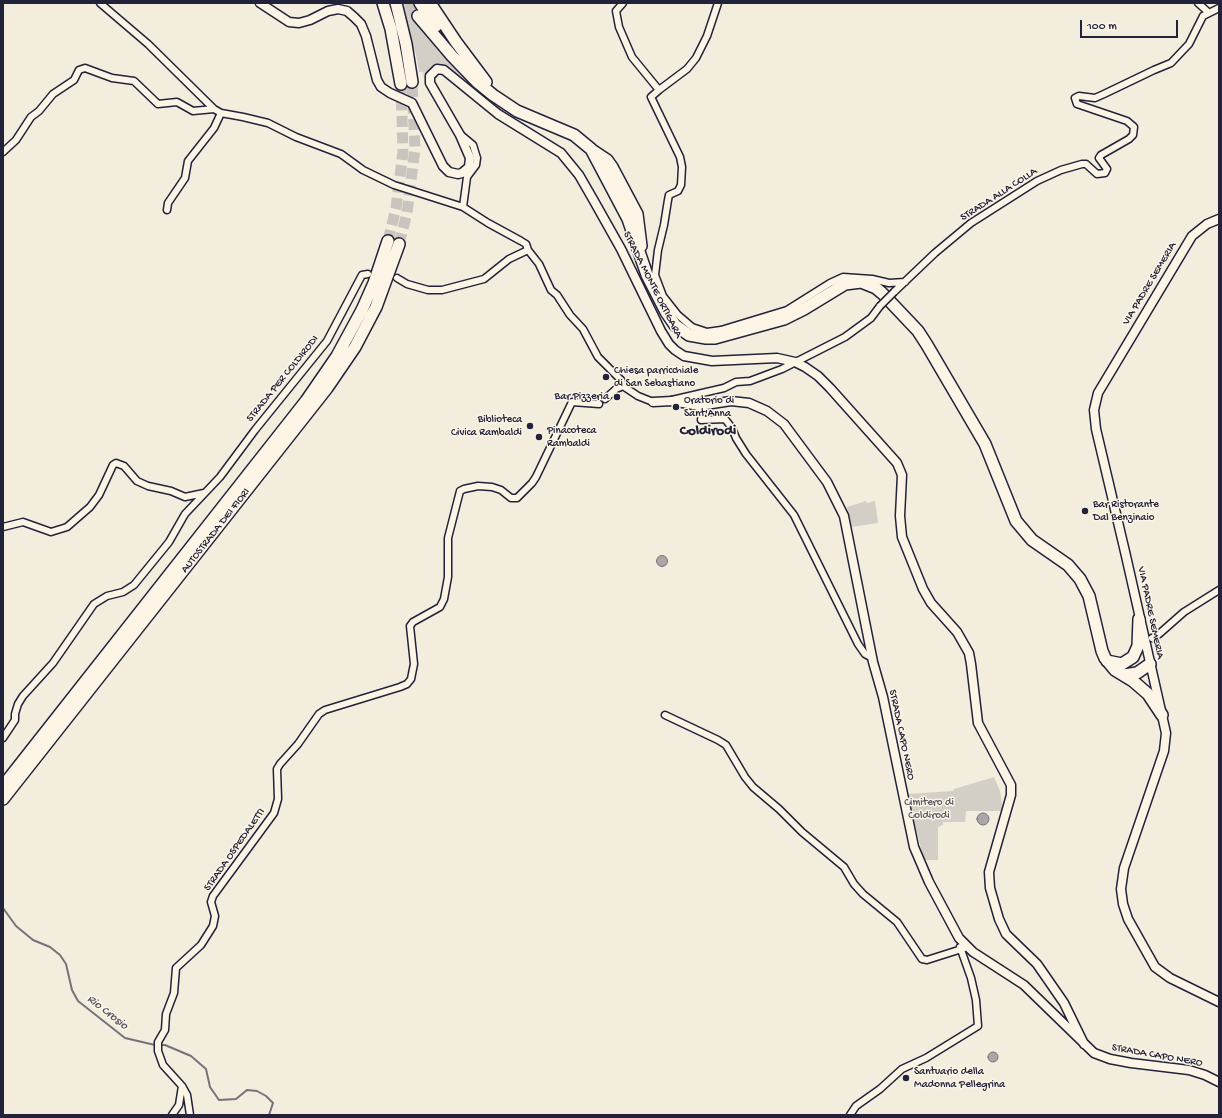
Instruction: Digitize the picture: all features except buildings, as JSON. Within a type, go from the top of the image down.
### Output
[{"type":"highway","points":[[396,3],[406,44],[412,82]]},
{"type":"highway","points":[[420,3],[470,74]]},
{"type":"highway","points":[[430,3],[474,67],[505,104]]},
{"type":"highway","points":[[384,5],[396,53],[401,84]]},
{"type":"highway","points":[[418,16],[442,46],[484,88],[517,111],[574,135],[602,156],[612,167],[637,214],[641,229],[642,261],[651,285],[670,319],[675,325],[689,335],[702,338],[715,338],[784,319],[804,309],[845,284],[865,283],[882,293],[918,331],[927,345],[985,444],[1016,521],[1032,540],[1068,565],[1083,584],[1093,609],[1102,651],[1107,661],[1115,670],[1124,675],[1148,694],[1162,715]]},
{"type":"highway","name":"AUTOSTRADA DEI FIORI","points":[[3,786],[281,433],[319,382],[337,356],[362,310],[374,283],[388,241]]},
{"type":"highway","name":"AUTOSTRADA DEI FIORI","points":[[3,799],[308,414],[340,370],[376,307],[399,244]]},
{"type":"highway","points":[[1127,662],[1133,657],[1138,646],[1139,619]]},
{"type":"highway","points":[[1107,661],[1118,664],[1136,661],[1150,664]]},
{"type":"highway","points":[[1124,675],[1138,672],[1150,664]]},
{"type":"main road","name":"STRADA MONTE ORTIGARA","points":[[260,3],[289,22],[299,23],[310,20],[328,11],[347,11],[361,24],[366,36],[377,80],[381,86],[390,93],[412,103],[443,166],[446,170],[453,174],[462,173],[469,167],[470,163],[467,150],[460,135],[430,83],[430,76],[437,69],[444,70],[498,114],[561,153],[579,175],[594,200],[669,344],[684,356],[712,361],[777,358],[795,362],[818,376],[897,463],[902,475],[900,516],[902,537],[923,589],[931,603],[957,632],[969,653],[972,664],[978,723],[1011,784],[1011,795],[989,872],[990,888],[999,919],[1006,934],[1037,964],[1064,1003],[1084,1044]]},
{"type":"main road","name":"VIA PADRE SEMERIA","points":[[1219,219],[1207,224],[1192,236],[1111,370],[1098,394],[1094,410],[1096,429],[1166,733],[1164,751],[1124,868],[1121,897],[1124,912],[1155,967],[1170,978],[1219,1002]]},
{"type":"main road","name":"STRADA CAPO NERO","points":[[653,402],[672,401],[703,405],[731,401],[749,403],[767,411],[784,424],[827,482],[844,516],[872,658],[883,697],[914,847],[929,882],[964,948],[1024,985],[1094,1053],[1110,1059],[1189,1070],[1205,1075],[1219,1082]]},
{"type":"street","points":[[100,3],[153,48],[214,109],[221,113],[243,116],[268,123],[296,137],[341,154],[363,170],[394,185],[463,207],[526,244],[528,250],[539,264],[551,290],[557,295],[570,315],[583,329],[598,357],[621,380],[623,386],[638,396],[653,402]]},
{"type":"street","points":[[624,3],[616,11],[616,17],[626,46],[632,57],[659,90]]},
{"type":"street","points":[[718,3],[708,36],[696,58],[687,69],[651,97],[680,157],[683,177],[678,191],[670,195],[668,200],[658,250],[654,277],[663,296],[678,315],[692,327],[707,332],[721,330],[787,310],[830,283],[843,278],[872,279],[889,284],[905,282]]},
{"type":"street","points":[[1198,3],[1208,12],[1219,8]]},
{"type":"street","name":"STRADA ALLA COLLA","points":[[672,401],[724,388],[736,382],[750,381],[795,362],[845,337],[871,318],[880,306],[935,253],[971,223],[1037,181],[1061,170],[1082,164],[1086,164],[1097,174],[1106,173],[1107,169],[1099,158],[1100,155],[1129,138],[1134,132],[1134,127],[1127,121],[1077,104],[1075,98],[1079,96],[1095,98],[1171,63],[1184,51],[1200,21],[1208,12]]},
{"type":"street","points":[[3,152],[16,140],[31,117],[39,111],[53,94],[74,80],[79,70],[85,68],[112,78],[134,81],[158,104],[177,102],[193,111],[214,109]]},
{"type":"street","points":[[168,210],[168,203],[185,178],[188,161],[214,128],[221,113]]},
{"type":"street","points":[[460,135],[473,145],[477,158],[476,165],[467,177],[463,207]]},
{"type":"street","points":[[397,278],[408,284],[422,288],[442,290],[484,279],[509,259],[528,250]]},
{"type":"street","name":"STRADA PER COLDIRODI","points":[[3,738],[15,720],[14,714],[23,696],[53,663],[94,604],[107,596],[123,592],[134,585],[169,542],[185,514],[206,493],[238,455],[254,430],[327,341],[362,275],[368,274]]},
{"type":"street","points":[[643,286],[646,298]]},
{"type":"street","points":[[605,399],[616,389],[623,386]]},
{"type":"street","name":"STRADA OSPEDALETTI","points":[[182,1086],[163,1065],[158,1054],[158,1042],[163,1034],[166,1014],[174,993],[176,968],[201,945],[213,926],[215,916],[211,902],[213,896],[274,813],[278,799],[277,769],[280,764],[298,744],[319,714],[325,710],[407,684],[413,673],[414,664],[409,630],[410,626],[413,622],[434,612],[440,607],[444,599],[448,577],[448,538],[460,492],[464,489],[478,486],[492,487],[501,490],[511,498],[517,498],[536,477],[571,403],[599,404]]},
{"type":"street","points":[[703,405],[702,420],[725,419],[732,428],[736,438],[746,454],[794,515],[858,644],[865,654],[872,658]]},
{"type":"street","points":[[3,527],[23,522],[51,532],[67,527],[95,501],[104,487],[112,467],[116,463],[124,466],[137,481],[148,486],[171,491],[185,497],[206,493]]},
{"type":"street","points":[[1152,638],[1184,612],[1219,590]]},
{"type":"street","points":[[665,714],[726,745],[745,777],[753,787],[779,809],[802,832],[844,867],[854,884],[863,894],[897,922],[922,959],[927,960],[964,948],[976,1000],[978,1026],[926,1058],[902,1069],[880,1089],[862,1100],[850,1115]]},
{"type":"street","points":[[172,1115],[179,1105],[182,1086]]},
{"type":"street","points":[[182,1086],[187,1096],[190,1115]]},
{"type":"green space","points":[[403,3],[414,3],[420,12],[412,18],[439,52],[481,96],[441,65],[429,69],[424,79],[423,72],[419,72],[416,54],[410,41]]},
{"type":"green space","points":[[866,501],[867,503],[875,501],[878,523],[851,527],[847,507]]},
{"type":"green space","name":"Cimitero di Coldirodi","points":[[994,777],[1000,791],[1003,811],[966,811],[965,822],[943,822],[943,825],[938,827],[938,860],[924,860],[907,794],[953,791],[954,789]]},
{"type":"shaded area","points":[[662,555],[666,557],[668,561],[666,565],[662,567],[658,565],[656,561],[658,557]]},
{"type":"shaded area","points":[[981,813],[985,813],[989,819],[985,825],[981,825],[977,821],[977,817]]},
{"type":"shaded area","points":[[991,1052],[995,1052],[997,1053],[997,1061],[991,1062],[988,1059],[988,1055]]},
{"type":"waterway","name":"Rio Crosio","points":[[3,908],[16,926],[33,940],[50,947],[60,955],[66,964],[72,990],[78,1001],[125,1038],[155,1045],[165,1045],[191,1056],[206,1069],[210,1087],[219,1100],[236,1099],[247,1090],[257,1091],[266,1096],[273,1103],[269,1115]]},
{"type":"tunnel","points":[[409,3],[418,16]]},
{"type":"tunnel","points":[[399,244],[407,213],[415,148],[412,82]]},
{"type":"tunnel","points":[[388,241],[396,208],[403,152],[401,84]]},
{"type":"place","name":"Chiesa parricchiale di San Sebastiano","points":[[606,377]]},
{"type":"place","name":"Bar Pizzeria","points":[[617,397]]},
{"type":"place","name":"Oratorio di Sant'Anna","points":[[676,407]]},
{"type":"place","name":"Biblioteca Civica Rambaldi","points":[[530,426]]},
{"type":"place","name":"Pinacoteca Rambaldi","points":[[539,437]]},
{"type":"place","name":"Bar Ristorante Dal Benzinaio","points":[[1085,511]]},
{"type":"place","name":"Santuario della Madonna Pellegrina","points":[[906,1078]]},
{"type":"district","name":"Coldirodi","points":[[708,432]]}]
